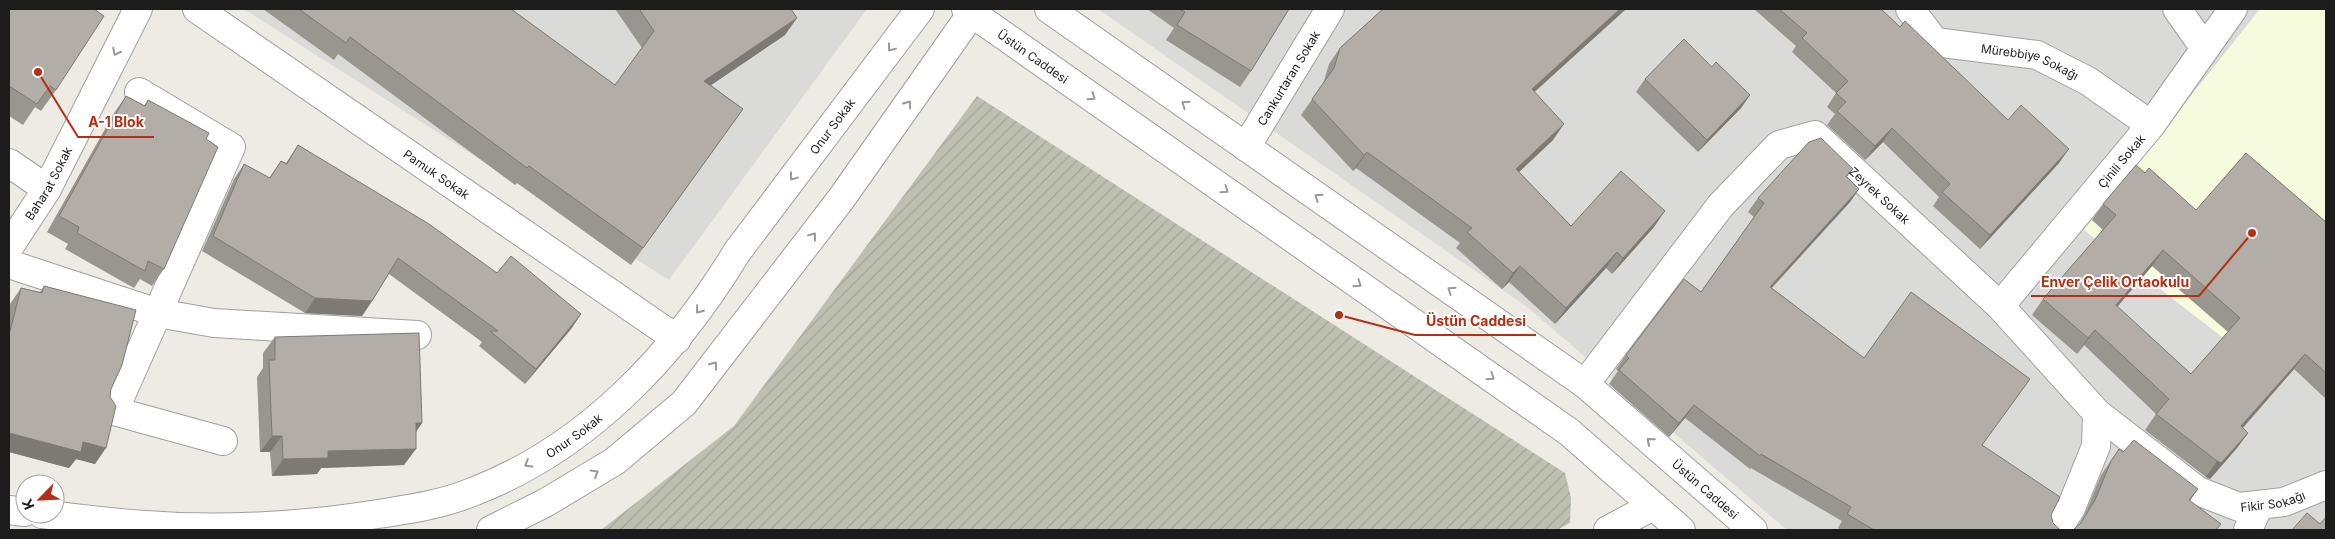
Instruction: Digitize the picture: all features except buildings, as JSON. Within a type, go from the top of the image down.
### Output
[{"type":"street","name":"Baharat Sokak","points":[[9,248],[47,189],[138,9]]},
{"type":"street","name":"Pamuk Sokak","points":[[197,9],[677,339]]},
{"type":"street","name":"Onur Sokak","points":[[65,517],[147,526],[254,527],[339,520],[428,506],[475,492],[519,470],[577,434],[625,394],[677,339],[711,295],[737,252],[920,9]]},
{"type":"street","name":"Üstün Caddesi","points":[[1049,9],[1585,384],[1753,530]]},
{"type":"street","name":"Cankurtaran Sokak","points":[[1246,147],[1330,9]]},
{"type":"street","name":"Mürebbiye Sokağı","points":[[1910,9],[1935,42],[2037,55],[2088,81],[2151,125]]},
{"type":"street","points":[[2177,9],[2204,47]]},
{"type":"street","name":"Çinili Sokak","points":[[2000,306],[2151,125],[2204,47],[2233,9]]},
{"type":"street","points":[[491,530],[545,503],[615,461],[684,403],[840,199],[969,11]]},
{"type":"street","name":"Üstün Caddesi","points":[[969,11],[1569,432],[1681,530]]},
{"type":"street","points":[[139,92],[231,147],[114,411],[222,441]]},
{"type":"street","name":"Zeyrek Sokak","points":[[1585,384],[1721,205],[1779,145],[1815,135],[2000,306],[2096,414]]},
{"type":"street","points":[[9,163],[47,189]]},
{"type":"street","points":[[9,264],[158,314],[214,323],[417,335]]},
{"type":"street","points":[[2057,530],[2071,508],[2096,446],[2096,414]]},
{"type":"street","name":"Fikir Sokağı","points":[[2096,414],[2198,491],[2239,507],[2284,502],[2326,485]]},
{"type":"street","points":[[2248,530],[2259,505]]},
{"type":"street","points":[[1608,530],[1653,506]]},
{"type":"shaded area","points":[[244,9],[867,9],[669,280]]},
{"type":"shaded area","points":[[1098,9],[2326,9],[2326,530],[1787,530],[1527,307]]},
{"type":"shaded area","points":[[2260,9],[2326,9],[2326,283],[2257,364],[2084,230]]},
{"type":"shaded area","points":[[977,96],[1565,473],[1571,498],[1570,523],[1557,530],[601,530],[734,426]]},
{"type":"place","name":"A-1 Blok","points":[[38,72]]},
{"type":"place","name":"Enver Çelik Ortaokulu","points":[[2252,233]]},
{"type":"place","name":"Üstün Caddesi","points":[[1339,315]]}]
